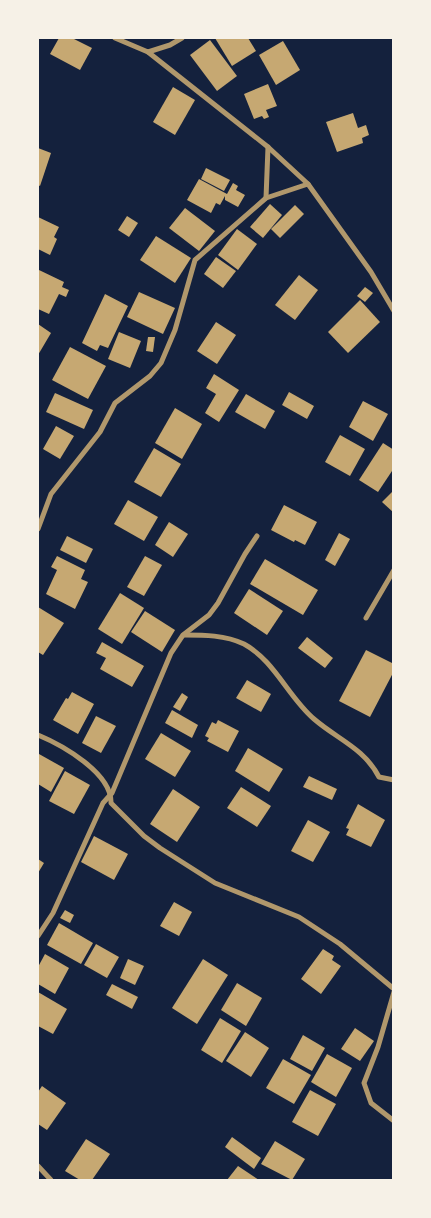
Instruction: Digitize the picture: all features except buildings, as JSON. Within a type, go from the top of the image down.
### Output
[{"type":"street","points":[[115,38],[148,52],[268,148],[308,184],[371,272],[394,310]]},
{"type":"street","points":[[148,52],[170,45],[182,38]]},
{"type":"street","points":[[266,198],[268,148]]},
{"type":"street","points":[[38,529],[51,494],[100,432],[116,404],[150,376],[160,363],[175,330],[196,260],[266,198],[308,184]]},
{"type":"street","points":[[38,936],[54,913],[103,804],[112,793],[165,666],[184,636],[209,616],[257,536]]},
{"type":"street","points":[[366,618],[394,570]]},
{"type":"street","points":[[184,636],[211,635],[244,644],[269,665],[313,719],[356,748],[372,763],[379,777],[394,780]]},
{"type":"street","points":[[38,735],[59,744],[100,776],[112,793],[112,803],[144,836],[160,848],[215,883],[299,917],[340,944],[394,990],[378,1047],[364,1083],[371,1103],[394,1121]]},
{"type":"street","points":[[38,1166],[52,1180]]}]
